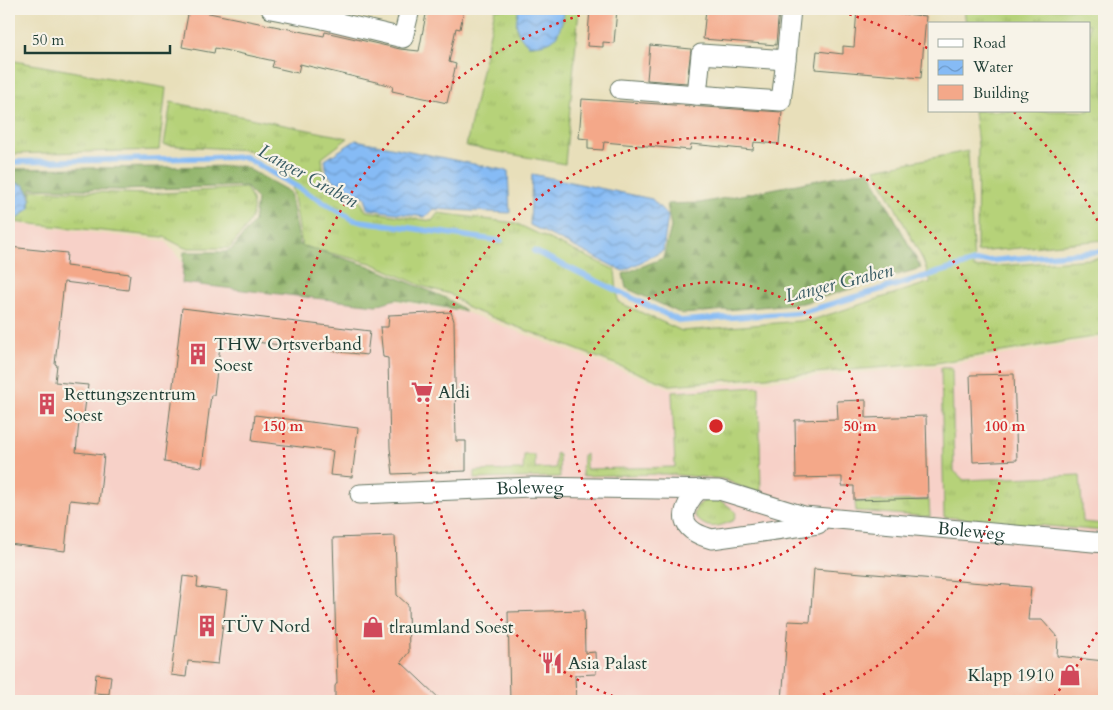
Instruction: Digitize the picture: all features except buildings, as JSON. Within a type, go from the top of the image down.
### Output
[{"type":"street","points":[[272,9],[324,14],[403,38],[410,9]]},
{"type":"street","points":[[620,89],[781,101],[791,9]]},
{"type":"street","points":[[697,94],[701,54],[786,60]]},
{"type":"street","name":"Boleweg","points":[[360,494],[531,487],[719,490],[804,516],[1104,543]]},
{"type":"street","name":"Boleweg","points":[[699,489],[688,501],[684,512],[685,524],[696,535],[712,539],[839,520]]},
{"type":"shaded area","points":[[9,223],[165,241],[183,263],[292,284],[468,313],[672,389],[932,367],[1104,338],[1104,701],[9,701]]},
{"type":"green space","points":[[495,9],[579,9],[565,164],[466,146]]},
{"type":"green space","points":[[964,9],[1104,9],[1104,240],[977,252],[978,145],[974,112],[1090,112],[1090,22],[966,22]]},
{"type":"green space","points":[[9,60],[166,88],[159,150],[9,154]]},
{"type":"green space","points":[[171,102],[348,138],[322,158],[324,177],[359,199],[366,211],[432,221],[438,213],[515,223],[615,270],[618,302],[682,331],[812,320],[931,282],[923,260],[875,169],[968,151],[974,268],[1104,258],[1104,335],[935,363],[670,385],[470,309],[450,294],[422,286],[371,263],[302,246],[290,173],[248,150],[164,145]]},
{"type":"green space","points":[[243,166],[290,192],[300,245],[369,266],[446,298],[466,311],[396,299],[376,305],[182,283],[184,252],[225,252],[232,249],[254,222],[257,200],[246,186],[120,190],[31,188],[30,194],[24,185],[9,181],[9,169]]},
{"type":"green space","points":[[869,170],[921,268],[803,303],[682,314],[626,288],[623,274],[663,258],[671,227],[667,204],[700,203]]},
{"type":"green space","points":[[246,188],[251,197],[253,213],[247,226],[230,248],[185,248],[164,237],[13,222],[30,208],[32,190],[147,194]]},
{"type":"green space","points":[[941,368],[952,368],[954,471],[964,480],[1080,475],[1083,522],[1104,524],[1104,531],[944,517]]},
{"type":"green space","points":[[759,387],[761,495],[723,479],[665,474],[582,476],[583,455],[586,454],[586,469],[675,467],[672,392]]},
{"type":"green space","points":[[556,453],[559,455],[560,477],[475,479],[475,471],[523,470],[524,455],[535,455],[535,469],[556,468]]},
{"type":"green space","points":[[708,498],[720,501],[730,507],[736,513],[734,520],[722,525],[707,526],[698,520],[694,515],[697,506]]},
{"type":"green space","points":[[929,500],[930,517],[856,511],[855,502]]},
{"type":"water","points":[[519,9],[565,9],[556,37],[546,43],[528,45],[521,37],[516,24]]},
{"type":"water","points":[[356,140],[508,171],[510,213],[433,209],[425,217],[368,209],[365,197],[340,185],[327,174],[325,160]]},
{"type":"water","points":[[532,174],[652,199],[668,216],[663,251],[623,271],[530,225]]},
{"type":"water","points":[[9,181],[24,185],[30,194],[30,208],[13,222],[9,221]]},
{"type":"waterway","name":"Langer Graben","points":[[9,162],[245,157],[354,220],[501,241]]},
{"type":"waterway","name":"Langer Graben","points":[[534,251],[680,321],[804,312],[974,262],[1104,251]]},
{"type":"place","name":"THW Ortsverband Soest","points":[[198,354]]},
{"type":"place","name":"Aldi","points":[[422,392]]},
{"type":"place","name":"Rettungszentrum Soest","points":[[47,404]]},
{"type":"place","name":"TÜV Nord","points":[[207,626]]},
{"type":"place","name":"t|raumland Soest","points":[[373,627]]},
{"type":"place","name":"Asia Palast","points":[[552,663]]},
{"type":"place","name":"Klapp 1910","points":[[1070,675]]}]
